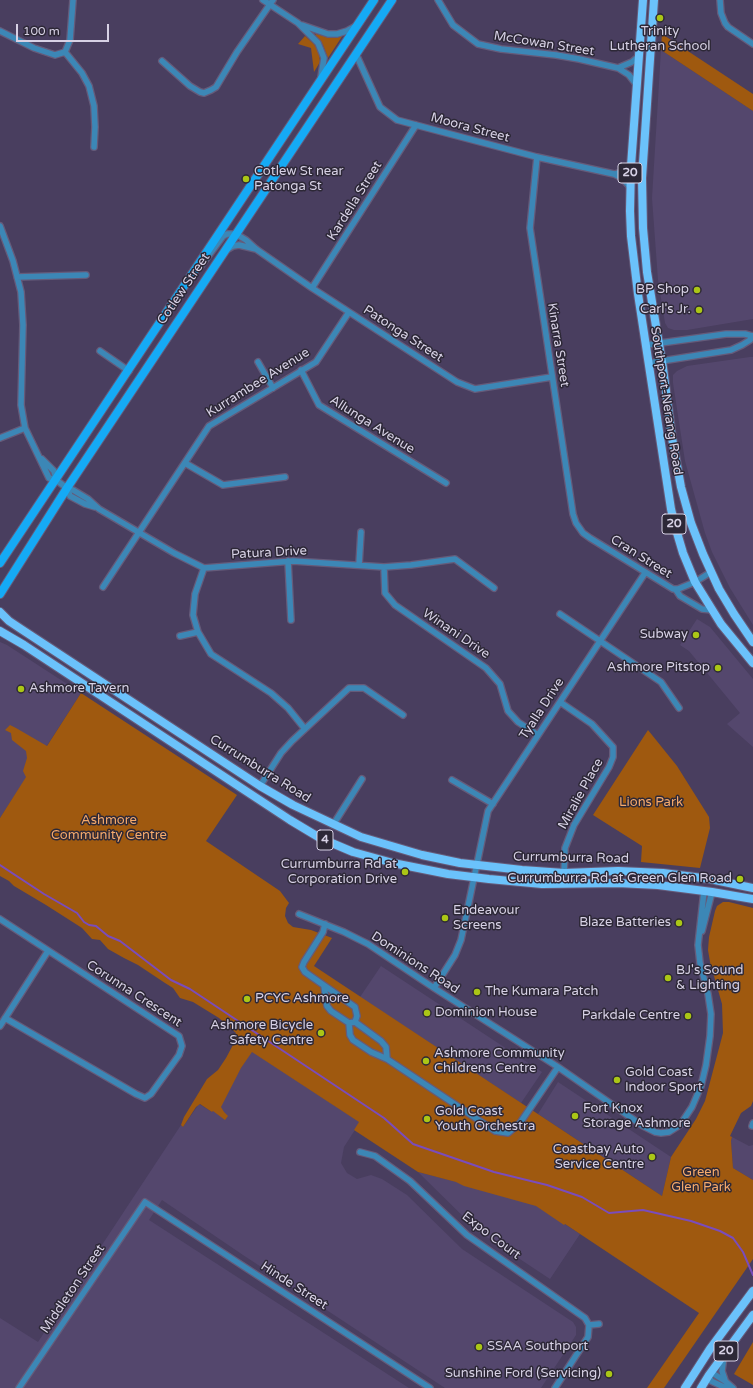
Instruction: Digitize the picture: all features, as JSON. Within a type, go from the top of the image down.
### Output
[{"type":"main road","name":"Cotlew Street","points":[[0,563],[129,371],[374,0]]},
{"type":"main road","name":"Cotlew Street","points":[[0,594],[67,488],[392,0]]},
{"type":"main road","name":"Southport-Nerang Road","points":[[643,0],[631,166],[631,236],[671,508],[683,553],[695,582],[721,624],[753,664]]},
{"type":"main road","name":"Southport-Nerang Road","points":[[654,0],[642,171],[642,228],[672,438],[681,487],[691,523],[711,572],[734,614],[753,642]]},
{"type":"main road","name":"Currumburra Road","points":[[0,612],[9,621],[260,786],[293,805],[361,837],[422,855],[476,865],[564,873],[618,871],[651,872],[708,879],[753,888]]},
{"type":"main road","name":"Currumburra Road","points":[[0,631],[50,662],[290,820],[320,838],[353,852],[393,863],[448,874],[473,877],[537,883],[640,884],[708,891],[753,899]]},
{"type":"main road","points":[[260,786],[261,793],[290,820]]},
{"type":"main road","points":[[708,879],[708,891]]},
{"type":"main road","name":"20","points":[[685,1388],[753,1291]]},
{"type":"main road","name":"20","points":[[701,1388],[753,1315]]},
{"type":"main road","points":[[698,1368],[709,1375]]},
{"type":"street","points":[[0,31],[34,48],[55,55],[64,52],[70,40],[73,0]]},
{"type":"street","points":[[263,0],[272,2],[298,23],[318,43],[322,52],[324,65],[321,80]]},
{"type":"street","name":"McCowan Street","points":[[438,0],[453,25],[478,44],[501,49],[556,55],[618,68],[629,75],[636,84]]},
{"type":"street","points":[[720,0],[721,13],[728,27],[753,44]]},
{"type":"street","points":[[162,60],[190,86],[204,93],[211,90],[216,87],[236,52],[272,2]]},
{"type":"street","points":[[298,23],[328,34],[337,34],[356,26]]},
{"type":"street","points":[[64,52],[82,73],[89,86],[94,106],[94,147]]},
{"type":"street","name":"Moora Street","points":[[356,54],[380,107],[397,120],[537,157],[614,174],[622,178],[630,187]]},
{"type":"street","points":[[618,68],[632,62],[639,56]]},
{"type":"street","name":"Kardella Street","points":[[312,288],[416,125]]},
{"type":"street","name":"Kinarra Street","points":[[537,157],[530,228],[574,514],[576,523],[583,533]]},
{"type":"street","points":[[614,174],[631,166]]},
{"type":"street","points":[[1,230],[13,261],[21,292],[23,325],[21,405],[25,428],[36,451],[54,471],[56,480],[67,488],[70,496],[84,504],[99,509],[174,553],[204,568],[195,594],[193,615],[198,632],[211,654],[271,693],[288,708],[305,729]]},
{"type":"street","points":[[190,278],[206,261],[223,236],[227,234],[236,234]]},
{"type":"street","name":"Patonga Street","points":[[236,234],[312,288],[457,382],[475,389],[552,377]]},
{"type":"street","name":"Patonga Street","points":[[221,256],[231,247],[236,245],[256,249]]},
{"type":"street","points":[[17,277],[86,275]]},
{"type":"street","name":"Kurrambee Avenue","points":[[103,587],[209,426],[316,362],[349,312]]},
{"type":"street","points":[[646,346],[726,334],[745,334],[753,336],[750,340],[731,350],[649,363]]},
{"type":"street","points":[[100,351],[129,371]]},
{"type":"street","points":[[258,362],[273,388]]},
{"type":"street","name":"Allunga Avenue","points":[[301,370],[319,405],[446,483]]},
{"type":"street","points":[[0,438],[25,428]]},
{"type":"street","points":[[185,463],[223,485],[285,477]]},
{"type":"street","points":[[359,565],[361,532]]},
{"type":"street","name":"Cran Street","points":[[583,533],[645,573],[676,590],[695,582],[711,572]]},
{"type":"street","name":"Patura Drive","points":[[204,568],[288,561],[384,567],[411,565],[455,558],[494,588]]},
{"type":"street","points":[[288,561],[291,620]]},
{"type":"street","name":"Winani Drive","points":[[384,567],[385,592],[395,605],[486,668],[500,684],[508,711],[518,722],[538,735]]},
{"type":"street","name":"Tyalla Drive","points":[[434,988],[448,967],[458,947],[465,924],[473,877],[488,811],[645,573]]},
{"type":"street","points":[[676,590],[680,596],[702,609],[712,610]]},
{"type":"street","points":[[560,614],[661,682],[679,708]]},
{"type":"street","points":[[180,636],[198,632]]},
{"type":"street","points":[[260,786],[281,753],[349,688],[364,688],[403,715]]},
{"type":"street","name":"Miralie Place","points":[[560,702],[592,724],[613,747],[613,757],[574,825],[565,848],[564,873]]},
{"type":"street","points":[[333,824],[362,779]]},
{"type":"street","points":[[452,780],[493,804]]},
{"type":"street","name":"Dominions Road","points":[[299,914],[344,932],[368,944],[558,1067],[643,1126],[655,1132],[661,1133],[669,1132],[680,1125],[692,1107],[701,1086],[710,1036],[711,1014],[708,994],[700,963],[698,945],[708,891]]},
{"type":"street","name":"Corunna Crescent","points":[[0,919],[179,1036],[182,1046],[179,1055],[151,1094],[148,1097],[143,1097],[5,1018]]},
{"type":"street","points":[[325,924],[323,932],[302,967],[305,972],[355,1007],[357,1016],[352,1023],[350,1036],[353,1040],[371,1052],[387,1059],[495,1131],[508,1133],[520,1123],[558,1067]]},
{"type":"street","points":[[0,1026],[48,951]]},
{"type":"street","points":[[324,986],[327,1006],[331,1011],[381,1041],[386,1047],[387,1059]]},
{"type":"street","name":"Expo Court","points":[[360,1152],[376,1156],[404,1177],[467,1235],[581,1314],[589,1325]]},
{"type":"street","name":"Middleton Street","points":[[19,1388],[146,1202]]},
{"type":"street","name":"Hinde Street","points":[[146,1202],[430,1388]]},
{"type":"street","points":[[555,1388],[585,1342],[589,1331],[589,1325],[599,1324]]},
{"type":"street","points":[[725,1380],[722,1366],[726,1352]]},
{"type":"street","points":[[726,1388],[711,1381],[709,1375],[714,1374],[725,1380],[734,1388]]},
{"type":"shaded area","points":[[661,50],[753,111],[753,319],[687,330],[674,330],[668,328],[665,323],[658,280],[652,198]]},
{"type":"shaded area","points":[[753,357],[753,625],[730,588],[712,552],[705,533],[685,461],[673,383],[673,375],[677,371],[687,366]]},
{"type":"shaded area","name":"Ashmore Pitstop","points":[[697,619],[710,627],[753,679],[753,747],[727,724],[740,713],[689,651],[680,645]]},
{"type":"shaded area","points":[[0,642],[81,693],[0,818]]},
{"type":"shaded area","points":[[381,966],[542,1072],[521,1103],[360,997]]},
{"type":"shaded area","points":[[252,1051],[360,1122],[344,1147],[341,1163],[347,1173],[357,1179],[371,1175],[382,1179],[407,1195],[462,1249],[573,1322],[576,1327],[576,1335],[541,1388],[445,1388],[162,1200],[149,1220],[409,1388],[0,1388],[0,1318],[38,1342],[181,1125],[183,1127],[199,1104],[212,1112]]},
{"type":"shaded area","points":[[558,1082],[671,1157],[662,1196],[538,1114]]},
{"type":"shaded area","points":[[732,1137],[749,1146],[753,1145],[753,1180],[733,1168]]},
{"type":"shaded area","points":[[418,1172],[528,1200],[580,1234],[550,1279],[479,1232]]},
{"type":"green space","points":[[662,34],[753,94],[753,111],[661,50]]},
{"type":"green space","points":[[315,35],[328,37],[343,35],[328,58],[323,45]]},
{"type":"green space","points":[[305,36],[314,44],[319,52],[320,62],[314,72],[311,48],[298,44]]},
{"type":"green space","points":[[81,693],[237,795],[206,841],[280,891],[289,903],[286,908],[285,916],[288,923],[293,927],[311,930],[332,938],[314,966],[662,1196],[671,1157],[696,1119],[705,1101],[723,1033],[722,1004],[708,950],[709,937],[715,911],[717,906],[723,902],[753,908],[753,1101],[751,1106],[741,1113],[730,1136],[732,1137],[733,1168],[753,1180],[753,1259],[664,1388],[647,1388],[699,1313],[536,1206],[418,1172],[354,1130],[359,1122],[252,1052],[241,1068],[221,1107],[228,1116],[225,1120],[200,1104],[196,1107],[183,1127],[181,1125],[184,1117],[207,1079],[218,1070],[226,1058],[234,1043],[236,1033],[219,1018],[193,1002],[180,998],[173,988],[138,965],[108,949],[100,940],[92,939],[82,928],[0,876],[0,818],[26,777],[23,771],[27,758],[26,751],[12,740],[11,733],[5,730],[10,725],[47,746]]},
{"type":"green space","name":"Lions Park","points":[[648,730],[677,766],[709,817],[710,828],[700,868],[641,862],[642,846],[593,815]]},
{"type":"green space","points":[[753,1342],[753,1385],[734,1374]]},
{"type":"waterway","points":[[0,865],[44,894],[77,913],[84,922],[89,925],[96,926],[108,936],[120,941],[171,980],[190,989],[384,1118],[413,1144],[494,1172],[547,1185],[582,1197],[609,1213],[643,1210],[691,1221],[720,1231],[733,1238],[743,1252],[753,1275]]},
{"type":"place","name":"Trinity Lutheran School","points":[[660,18]]},
{"type":"place","name":"Cotlew St near Patonga St","points":[[246,179]]},
{"type":"place","name":"BP Shop","points":[[697,290]]},
{"type":"place","name":"Carl's Jr.","points":[[699,310]]},
{"type":"place","name":"Subway","points":[[696,635]]},
{"type":"place","name":"Ashmore Pitstop","points":[[718,668]]},
{"type":"place","name":"Ashmore Tavern","points":[[21,689]]},
{"type":"place","name":"Currumburra Rd at Corporation Drive","points":[[405,872]]},
{"type":"place","name":"Currumburra Rd at Green Glen Road","points":[[740,879]]},
{"type":"place","name":"Endeavour Screens","points":[[445,918]]},
{"type":"place","name":"Blaze Batteries","points":[[679,923]]},
{"type":"place","name":"BJ's Sound & Lighting","points":[[668,978]]},
{"type":"place","name":"The Kumara Patch","points":[[477,992]]},
{"type":"place","name":"PCYC Ashmore","points":[[247,999]]},
{"type":"place","name":"Dominion House","points":[[427,1013]]},
{"type":"place","name":"Parkdale Centre","points":[[688,1016]]},
{"type":"place","name":"Ashmore Bicycle Safety Centre","points":[[321,1033]]},
{"type":"place","name":"Ashmore Community Childrens Centre","points":[[426,1061]]},
{"type":"place","name":"Gold Coast Indoor Sport","points":[[617,1080]]},
{"type":"place","name":"Fort Knox Storage Ashmore","points":[[575,1116]]},
{"type":"place","name":"Gold Coast Youth Orchestra","points":[[427,1119]]},
{"type":"place","name":"Coastbay Auto Service Centre","points":[[652,1157]]},
{"type":"place","name":"SSAA Southport","points":[[479,1347]]},
{"type":"place","name":"Sunshine Ford (Servicing)","points":[[609,1374]]},
{"type":"park label","name":"Ashmore Community Centre","points":[[109,828]]},
{"type":"park label","name":"Green Glen Park","points":[[701,1180]]}]
